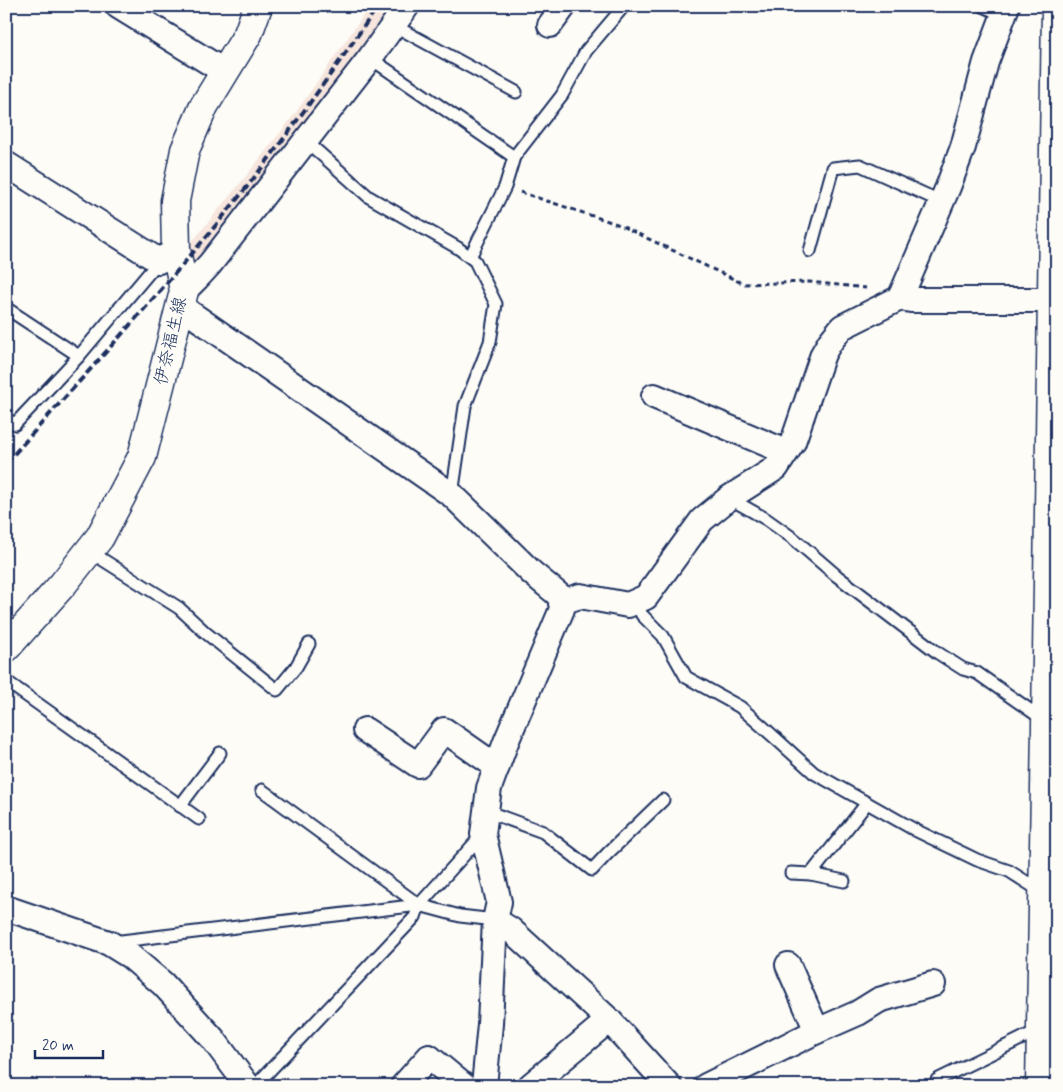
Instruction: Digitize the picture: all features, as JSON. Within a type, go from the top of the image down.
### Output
[{"type":"street","points":[[118,6],[224,72]]},
{"type":"street","name":"伊奈福生線","points":[[6,648],[63,584],[100,538],[142,457],[182,298],[168,255],[175,201],[185,150],[204,106],[248,34],[258,6]]},
{"type":"street","points":[[407,6],[370,58],[182,298],[452,494],[532,573],[560,596],[562,609],[489,788],[485,822],[499,902],[495,920],[490,1024],[484,1086]]},
{"type":"street","points":[[550,25],[564,6]]},
{"type":"street","points":[[1040,1086],[1050,725],[1056,6]]},
{"type":"street","points":[[900,298],[942,202],[963,147],[998,9]]},
{"type":"street","points":[[6,164],[168,255]]},
{"type":"street","points":[[561,602],[580,596],[628,605],[646,597],[702,520],[729,498],[776,468],[793,442],[823,354],[842,327],[900,298],[911,300],[1054,301]]},
{"type":"street","points":[[654,396],[786,452]]},
{"type":"street","points":[[365,730],[418,765],[444,730],[497,767]]},
{"type":"street","points":[[6,908],[110,943],[130,956],[163,984],[213,1039],[248,1086]]},
{"type":"street","points":[[495,920],[511,930],[609,1020],[670,1086]]},
{"type":"street","points":[[788,965],[817,1031]]},
{"type":"street","points":[[706,1086],[817,1031],[858,1013],[879,1000],[933,984]]},
{"type":"street","points":[[530,1086],[609,1020]]},
{"type":"street","points":[[403,1086],[429,1058],[464,1086]]},
{"type":"lane","points":[[470,257],[505,187],[514,157],[562,96],[586,51],[624,6]]},
{"type":"lane","points":[[393,26],[516,92]]},
{"type":"lane","points":[[370,58],[514,157]]},
{"type":"lane","points":[[306,141],[370,197],[458,248],[475,261],[496,304],[490,342],[464,406],[452,494]]},
{"type":"lane","points":[[810,251],[833,168],[860,165],[942,202]]},
{"type":"lane","points":[[6,419],[15,424],[79,356],[168,255]]},
{"type":"lane","points":[[6,308],[79,356]]},
{"type":"lane","points":[[729,498],[766,519],[794,539],[837,576],[938,653],[963,669],[977,673],[1050,725]]},
{"type":"lane","points":[[89,551],[179,608],[206,633],[277,690],[296,667],[309,644]]},
{"type":"lane","points":[[635,602],[642,615],[663,636],[686,677],[740,707],[814,772],[915,830],[977,860],[1009,870],[1044,893]]},
{"type":"lane","points":[[6,681],[199,820]]},
{"type":"lane","points":[[180,806],[220,753]]},
{"type":"lane","points":[[262,790],[420,905],[460,916],[495,920]]},
{"type":"lane","points":[[248,1086],[257,1084],[264,1077],[414,917],[420,905],[485,822],[543,832],[592,870],[663,800]]},
{"type":"lane","points":[[811,874],[867,803]]},
{"type":"lane","points":[[791,873],[811,874],[844,881]]},
{"type":"lane","points":[[110,943],[420,905]]},
{"type":"lane","points":[[937,1080],[1041,1030]]},
{"type":"path","points":[[505,187],[617,224],[744,284],[809,282],[890,290],[900,298]]},
{"type":"shaded area","points":[[370,6],[391,6],[298,136],[247,202],[190,270],[187,248],[294,115]]},
{"type":"railway","points":[[6,463],[132,322],[224,215],[286,136],[378,6]]}]
